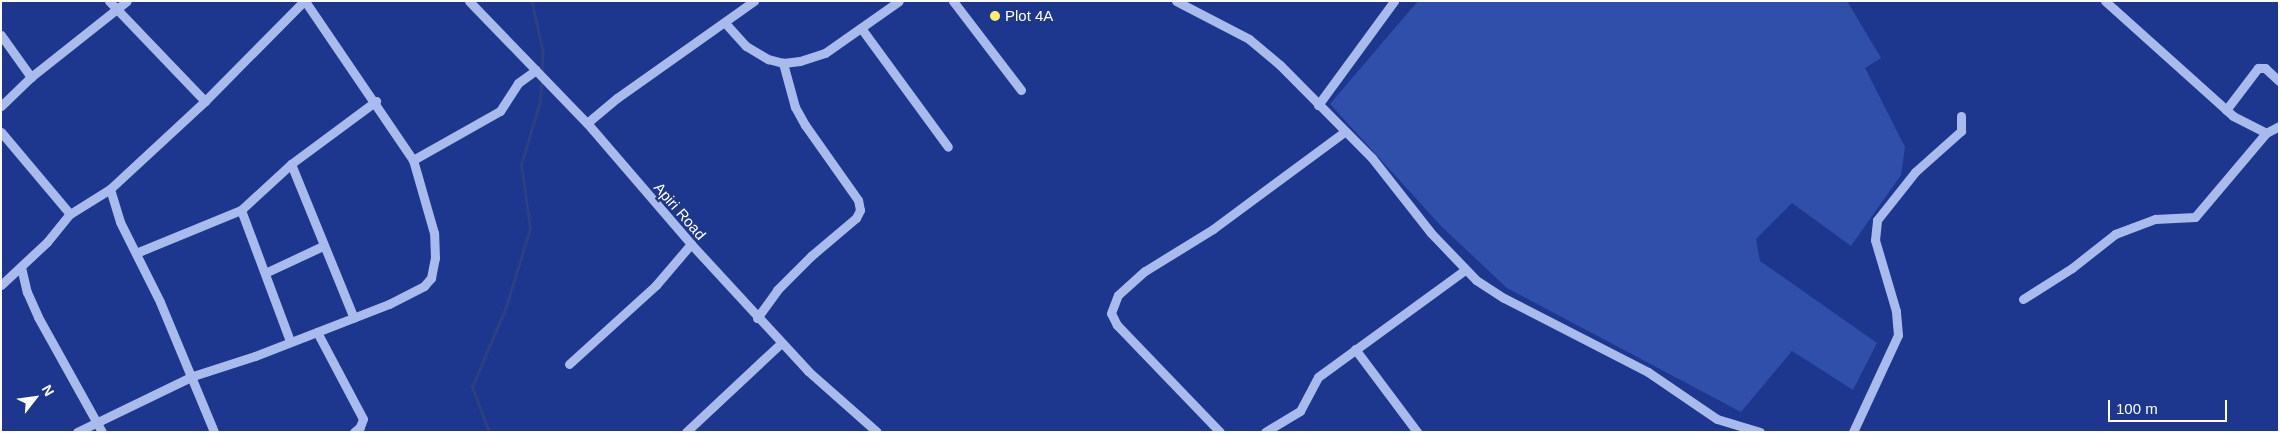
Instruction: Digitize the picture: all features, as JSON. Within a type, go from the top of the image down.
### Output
[{"type":"street","points":[[109,1],[205,101]]},
{"type":"street","points":[[1,106],[31,77],[127,1]]},
{"type":"street","points":[[1,285],[21,267],[70,214],[110,189],[205,101],[304,1],[376,101],[412,160],[428,203],[434,233],[435,258],[431,278],[424,286],[354,318],[193,376],[97,420],[77,432]]},
{"type":"street","name":"Apiri Road","points":[[469,1],[587,123],[757,318],[856,416],[877,432]]},
{"type":"street","points":[[726,24],[746,46],[768,60],[783,63],[825,53],[899,1]]},
{"type":"street","points":[[953,1],[1021,90]]},
{"type":"street","points":[[1176,1],[1249,40],[1280,64],[1344,132],[1372,158],[1465,270],[1504,298],[1648,372],[1717,419],[1760,432]]},
{"type":"street","points":[[1318,105],[1394,1]]},
{"type":"street","points":[[2105,1],[2226,110],[2252,128],[2266,133]]},
{"type":"street","points":[[587,123],[617,98],[726,24],[748,3]]},
{"type":"street","points":[[861,28],[948,147]]},
{"type":"street","points":[[1,35],[31,77]]},
{"type":"street","points":[[757,318],[777,290],[811,256],[856,218],[860,210],[858,200],[805,126],[795,107],[783,63]]},
{"type":"street","points":[[2226,110],[2258,68],[2265,68],[2279,81]]},
{"type":"street","points":[[412,160],[500,111],[518,83],[536,70]]},
{"type":"street","points":[[136,253],[241,210],[291,164],[376,101]]},
{"type":"street","points":[[1853,432],[1898,335],[1896,311],[1875,240],[1878,220],[1915,172],[1961,131],[1961,116]]},
{"type":"street","points":[[2023,299],[2072,268],[2115,234],[2155,219],[2195,217],[2266,133],[2279,126]]},
{"type":"street","points":[[1,132],[70,214]]},
{"type":"street","points":[[1220,432],[1117,325],[1111,312],[1118,294],[1145,271],[1213,229],[1344,132]]},
{"type":"street","points":[[291,164],[354,318]]},
{"type":"street","points":[[110,189],[120,222],[193,376],[214,432]]},
{"type":"street","points":[[241,210],[290,341]]},
{"type":"street","points":[[569,364],[656,285],[691,244]]},
{"type":"street","points":[[264,273],[323,246]]},
{"type":"street","points":[[21,267],[27,292],[38,317],[102,432]]},
{"type":"street","points":[[1265,432],[1300,411],[1318,377],[1465,270]]},
{"type":"street","points":[[317,332],[363,419],[360,427],[354,432]]},
{"type":"street","points":[[686,432],[781,343]]},
{"type":"street","points":[[1355,349],[1417,432]]},
{"type":"shaded area","points":[[1418,1],[1847,1],[1881,58],[1865,68],[1905,147],[1901,175],[1851,246],[1792,203],[1756,239],[1760,261],[1877,343],[1853,390],[1792,351],[1741,412],[1507,288],[1442,227],[1330,104]]},
{"type":"waterway","points":[[532,1],[543,51],[542,74]]},
{"type":"waterway","points":[[489,432],[472,387],[506,307],[530,228],[521,165],[540,101],[542,79]]},
{"type":"place","name":"Plot 4A","points":[[995,16]]}]
